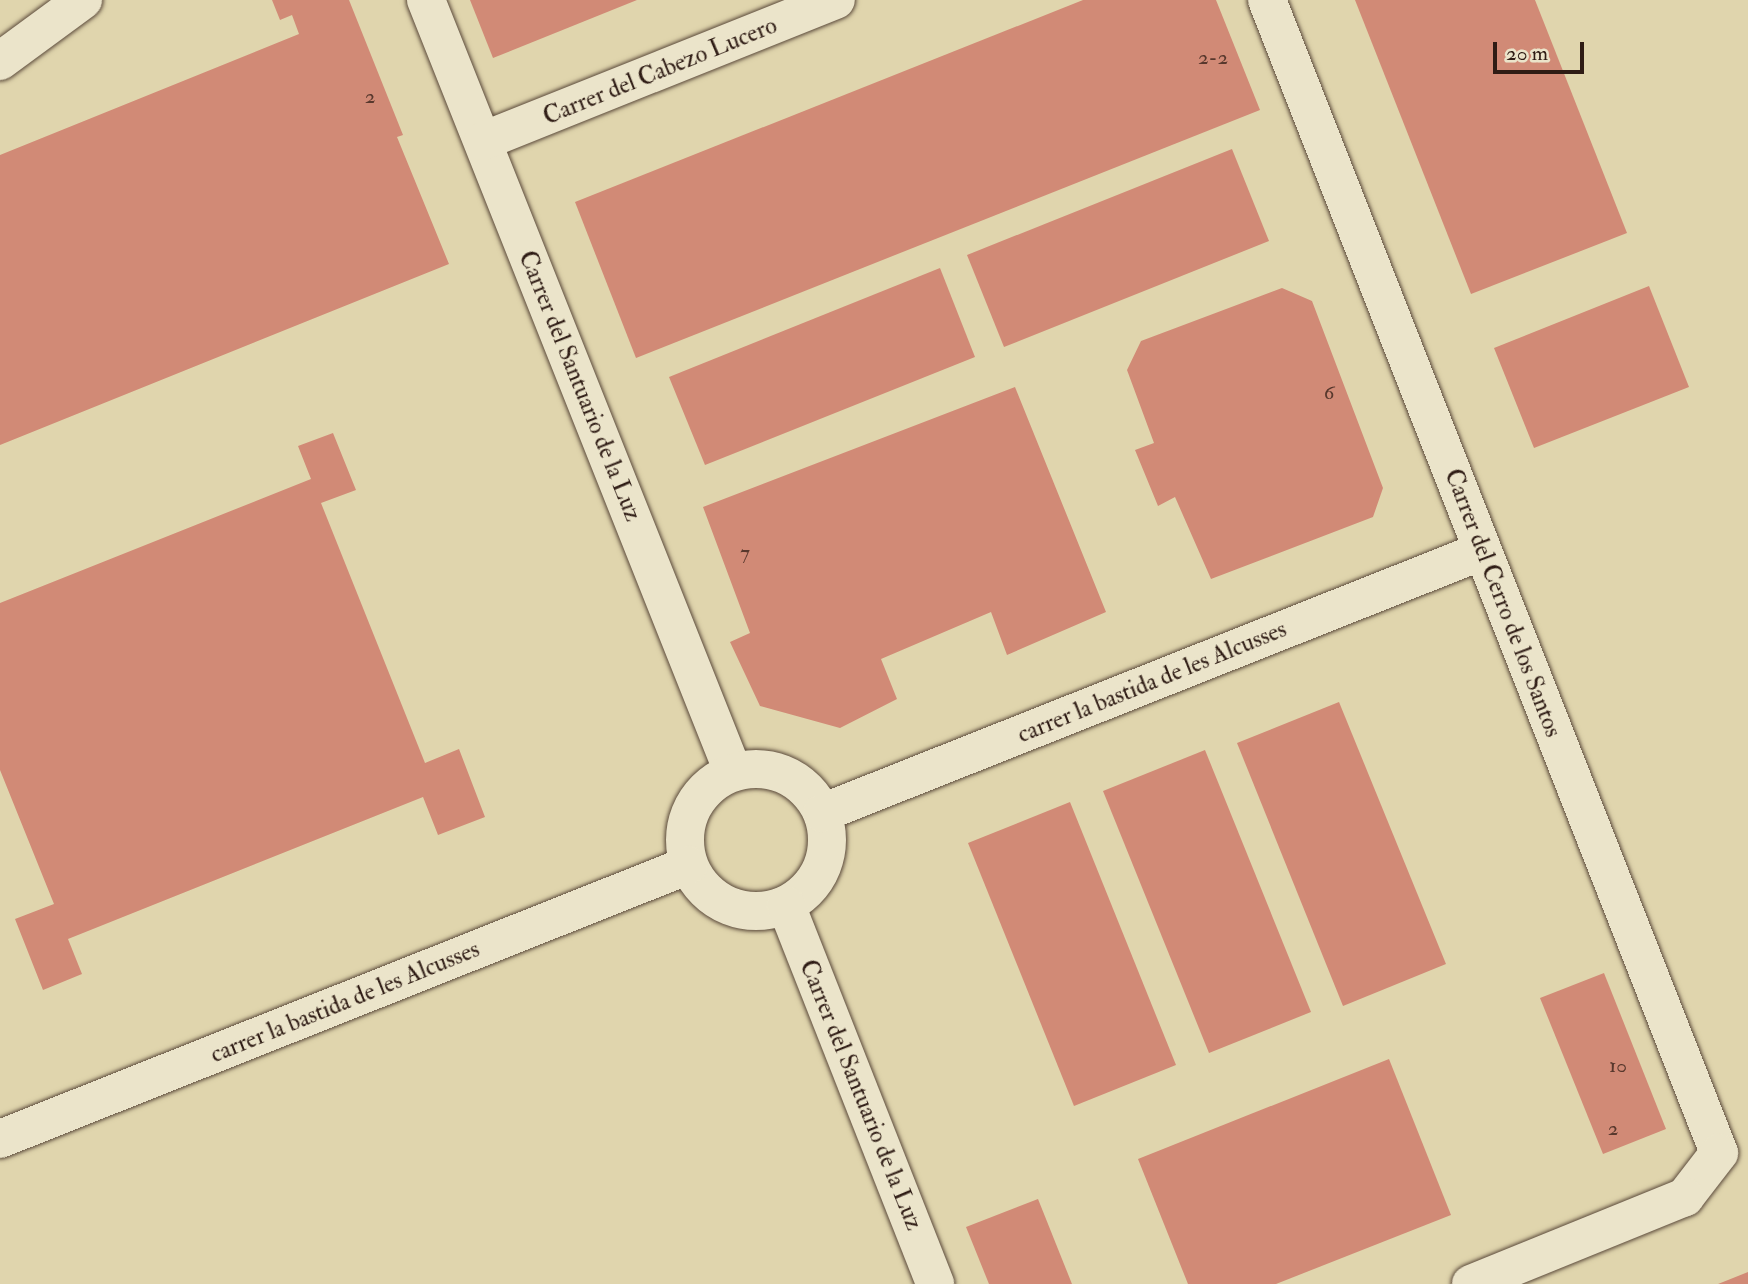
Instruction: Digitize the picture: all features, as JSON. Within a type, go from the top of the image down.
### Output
[{"type":"street","points":[[0,61],[83,0]]},
{"type":"street","name":"Carrer del Santuario de la Luz","points":[[426,0],[733,772]]},
{"type":"street","name":"Carrer del Cabezo Lucero","points":[[483,141],[836,0]]},
{"type":"street","name":"Carrer del Cerro de los Santos","points":[[1267,0],[1719,1153],[1685,1197],[1471,1284]]},
{"type":"street","name":"carrer la bastida de les Alcusses","points":[[822,813],[1482,551]]},
{"type":"street","points":[[770,770],[803,786],[822,813],[828,838],[824,863],[808,890],[786,905],[759,912],[729,907],[706,891],[689,865],[685,841],[688,817],[705,791],[733,772],[770,770]]},
{"type":"street","name":"carrer la bastida de les Alcusses","points":[[0,1139],[689,865]]},
{"type":"street","name":"Carrer del Santuario de la Luz","points":[[786,905],[935,1284]]},
{"type":"building","points":[[272,0],[349,0],[403,135],[397,137],[449,264],[0,445],[0,155],[299,34],[292,15],[280,20]]},
{"type":"building","points":[[470,0],[637,0],[493,58]]},
{"type":"building","points":[[1083,0],[1216,0],[1260,110],[636,358],[575,202]]},
{"type":"building","points":[[1355,0],[1535,0],[1627,233],[1471,294]]},
{"type":"building","points":[[1232,149],[1269,241],[1004,347],[967,255]]},
{"type":"building","points":[[940,268],[975,357],[705,465],[669,377]]},
{"type":"building","points":[[1649,286],[1689,387],[1534,448],[1494,348]]},
{"type":"building","points":[[1282,288],[1312,301],[1383,488],[1373,517],[1211,579],[1175,497],[1158,506],[1135,450],[1154,443],[1127,370],[1141,341]]},
{"type":"building","points":[[1015,387],[1106,612],[1007,655],[991,612],[881,659],[897,699],[840,728],[760,706],[730,642],[750,633],[703,507]]},
{"type":"building","points":[[333,433],[356,490],[321,503],[425,763],[459,749],[485,817],[438,835],[423,797],[68,939],[82,974],[43,990],[15,919],[54,904],[0,770],[0,603],[311,479],[298,446]]},
{"type":"building","points":[[1339,702],[1446,964],[1343,1006],[1237,743]]},
{"type":"building","points":[[1205,750],[1311,1012],[1209,1053],[1103,791]]},
{"type":"building","points":[[1070,802],[1176,1065],[1074,1106],[968,843]]},
{"type":"building","points":[[1604,973],[1666,1129],[1603,1154],[1540,998]]},
{"type":"building","points":[[1389,1059],[1451,1215],[1276,1284],[1188,1284],[1138,1159]]},
{"type":"building","points":[[1038,1199],[1072,1284],[989,1284],[966,1227]]},
{"type":"building","points":[[1748,1272],[1748,1284],[1718,1284]]}]
